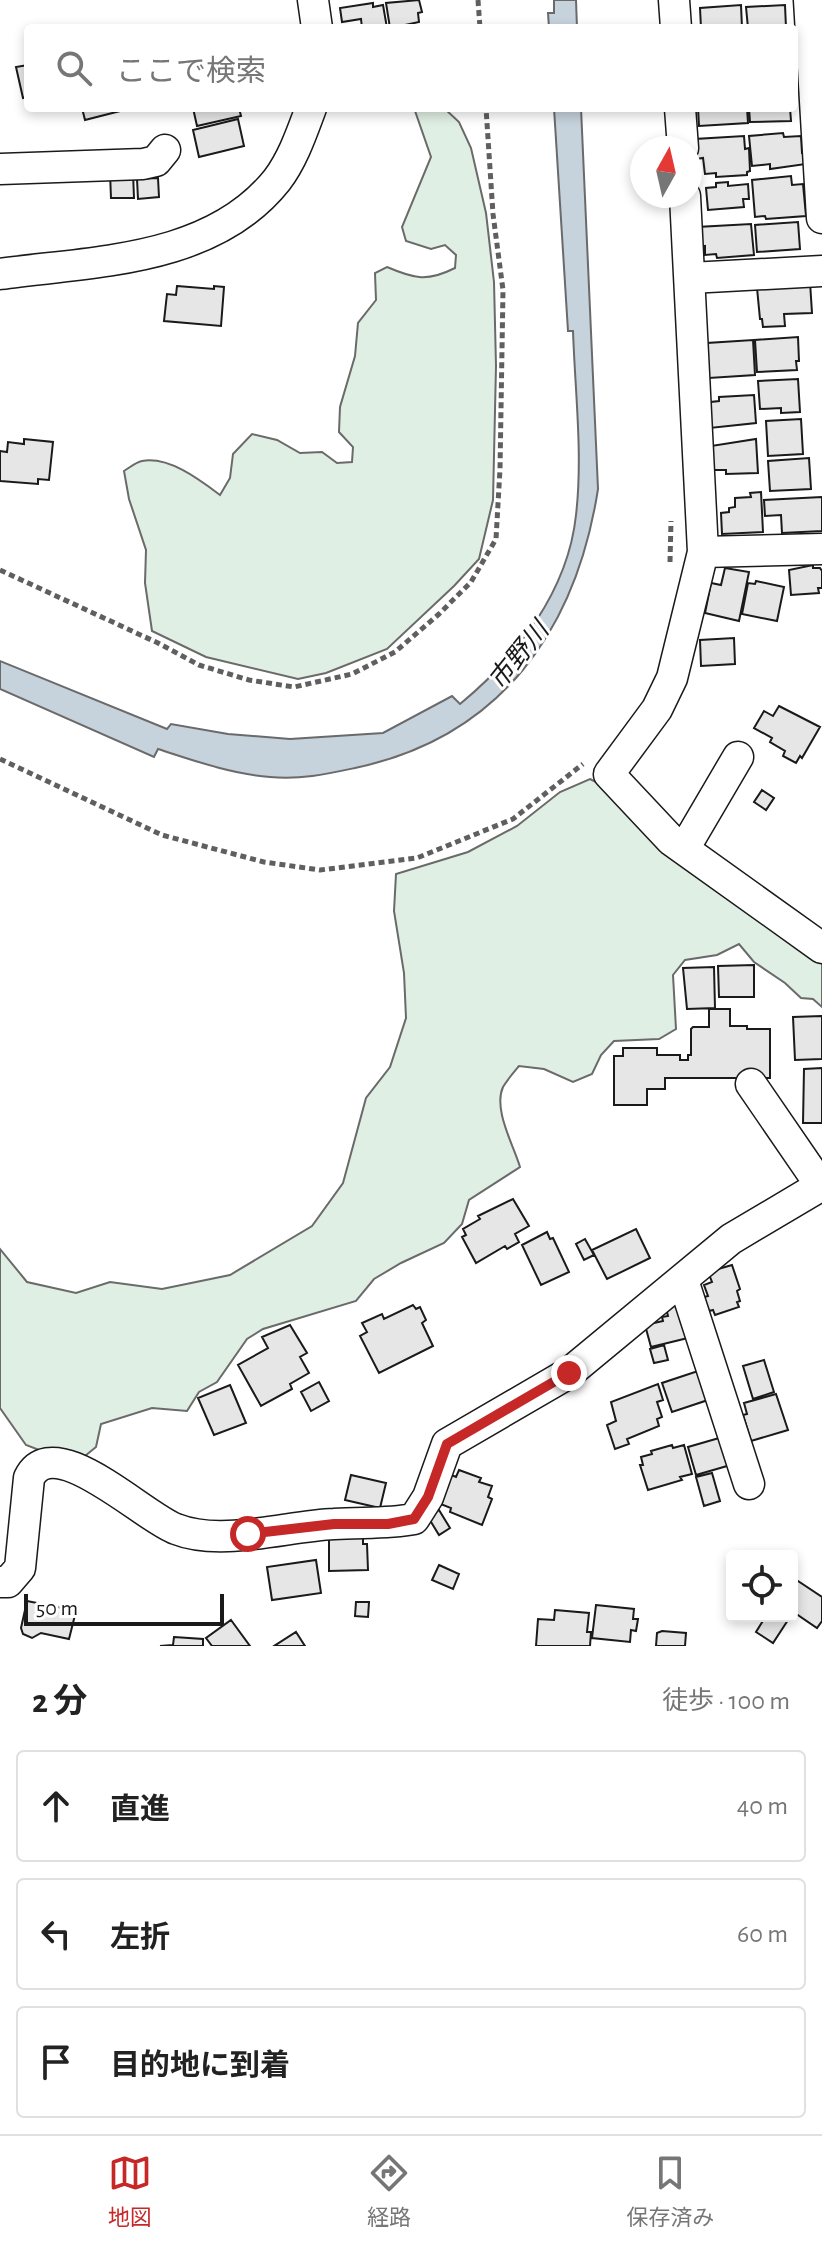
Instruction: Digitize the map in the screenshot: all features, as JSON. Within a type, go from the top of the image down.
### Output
[{"type":"street","points":[[313,0],[316,24]]},
{"type":"street","points":[[674,0],[676,24]]},
{"type":"street","points":[[809,0],[822,218]]},
{"type":"street","points":[[0,274],[167,249],[213,233],[251,206],[277,179],[300,139],[310,112]]},
{"type":"street","points":[[680,112],[682,136]]},
{"type":"street","points":[[0,169],[143,164],[156,161],[165,150]]},
{"type":"street","points":[[686,208],[703,552],[672,678],[657,709],[609,774],[671,840],[822,948]]},
{"type":"street","points":[[690,278],[822,271]]},
{"type":"street","points":[[703,552],[822,549]]},
{"type":"street","points":[[684,849],[738,757]]},
{"type":"street","points":[[0,1582],[8,1582],[20,1568],[29,1478],[33,1470],[44,1463],[58,1462],[85,1471],[155,1520],[179,1531],[209,1535],[248,1534],[334,1524],[388,1524],[414,1519],[428,1497],[447,1444],[569,1373],[731,1239],[821,1185],[751,1084]]},
{"type":"street","points":[[683,1280],[749,1484]]},
{"type":"path","points":[[478,0],[480,24]]},
{"type":"path","points":[[0,570],[199,665],[249,680],[294,687],[352,674],[374,663],[395,652],[439,614],[471,582],[496,539],[503,290],[493,214],[486,112]]},
{"type":"path","points":[[669,565],[671,514]]},
{"type":"path","points":[[0,759],[162,835],[264,862],[320,870],[417,858],[513,819],[593,756]]},
{"type":"green space","points":[[415,112],[448,112],[459,122],[471,148],[486,213],[494,282],[493,500],[479,559],[387,649],[326,673],[298,679],[206,657],[152,631],[145,583],[146,550],[129,499],[124,471],[142,461],[163,462],[184,470],[220,495],[230,478],[233,454],[252,434],[277,440],[300,453],[322,452],[337,463],[352,462],[353,447],[339,432],[340,407],[355,356],[358,323],[376,300],[375,273],[387,267],[413,276],[429,277],[455,268],[456,255],[445,245],[431,249],[406,241],[402,227],[431,157]]},
{"type":"green space","points":[[590,779],[606,787],[822,958],[822,1007],[813,999],[801,998],[754,962],[739,944],[717,955],[685,960],[673,975],[676,1029],[659,1039],[614,1041],[601,1055],[592,1074],[573,1082],[544,1069],[519,1066],[503,1087],[500,1106],[520,1167],[469,1200],[462,1224],[444,1243],[374,1279],[356,1301],[263,1329],[247,1339],[217,1382],[199,1392],[187,1411],[152,1408],[101,1424],[96,1447],[85,1456],[47,1453],[26,1445],[0,1408],[0,1249],[27,1282],[76,1293],[110,1282],[162,1289],[230,1275],[312,1226],[343,1183],[366,1098],[390,1067],[406,1018],[404,973],[394,911],[396,874],[468,852],[517,826],[560,792]]},
{"type":"water","points":[[554,0],[576,0],[577,24],[549,24],[548,13],[554,13]]},
{"type":"water","name":"市野川","points":[[554,112],[581,112],[598,489],[587,540],[571,588],[550,631],[523,670],[490,703],[451,731],[406,753],[355,768],[292,778],[270,777],[214,766],[158,749],[154,757],[0,689],[0,661],[167,729],[171,724],[228,734],[290,739],[383,733],[452,696],[460,704],[520,644],[551,596],[571,543],[578,492],[579,446],[573,331],[568,331]]},
{"type":"building","points":[[419,0],[422,12],[418,13],[419,22],[389,24],[386,3]]},
{"type":"building","points":[[373,3],[373,7],[383,5],[386,24],[362,24],[361,19],[342,22],[340,8]]},
{"type":"building","points":[[741,5],[742,24],[701,24],[700,8]]},
{"type":"building","points":[[785,5],[786,24],[748,24],[746,7]]},
{"type":"building","points":[[24,66],[24,98],[23,98],[16,67]]},
{"type":"building","points":[[83,112],[116,112],[85,120]]},
{"type":"building","points":[[194,112],[240,112],[241,116],[197,126]]},
{"type":"building","points":[[698,112],[747,112],[748,123],[699,126]]},
{"type":"building","points":[[749,112],[790,112],[791,121],[750,122]]},
{"type":"building","points":[[238,119],[244,146],[199,157],[193,130]]},
{"type":"building","points":[[783,133],[784,137],[801,136],[806,164],[770,169],[770,164],[752,166],[749,136]]},
{"type":"building","points":[[744,136],[745,149],[749,148],[750,171],[747,175],[716,177],[716,173],[705,174],[702,139]]},
{"type":"building","points":[[133,172],[134,198],[111,198],[110,173]]},
{"type":"building","points":[[791,176],[792,185],[803,184],[806,216],[755,217],[752,180]]},
{"type":"building","points":[[158,178],[159,197],[138,199],[137,179]]},
{"type":"building","points":[[728,182],[728,186],[748,184],[749,199],[743,199],[744,207],[708,210],[706,188]]},
{"type":"building","points":[[798,222],[800,249],[757,252],[755,225]]},
{"type":"building","points":[[751,224],[754,255],[717,258],[716,254],[705,255],[705,246],[699,247],[697,227]]},
{"type":"building","points":[[810,282],[812,313],[784,314],[785,326],[763,327],[757,288]]},
{"type":"building","points":[[177,286],[224,287],[221,326],[164,321],[167,294],[176,295]]},
{"type":"building","points":[[798,337],[797,370],[757,372],[755,340]]},
{"type":"building","points":[[753,340],[755,375],[709,378],[707,343]]},
{"type":"building","points":[[798,379],[800,412],[781,413],[781,408],[760,409],[758,381]]},
{"type":"building","points":[[754,395],[756,423],[710,428],[711,402],[719,401],[719,397]]},
{"type":"building","points":[[801,419],[803,454],[768,456],[766,421]]},
{"type":"building","points":[[24,439],[53,442],[49,480],[38,479],[38,484],[0,481],[0,451],[7,452],[8,442],[24,444]]},
{"type":"building","points":[[756,439],[758,473],[726,474],[726,470],[713,470],[711,446]]},
{"type":"building","points":[[809,458],[811,489],[770,491],[768,461]]},
{"type":"building","points":[[761,492],[763,532],[722,534],[721,513],[735,507],[735,498],[751,497],[750,493]]},
{"type":"building","points":[[822,497],[822,531],[782,533],[781,515],[765,516],[764,500]]},
{"type":"building","points":[[813,565],[813,568],[822,571],[819,593],[791,595],[789,570]]},
{"type":"building","points":[[725,568],[749,572],[739,621],[705,613],[711,583],[721,585]]},
{"type":"building","points":[[756,581],[784,587],[777,621],[742,614],[748,583],[755,584]]},
{"type":"building","points":[[734,638],[735,664],[701,666],[700,640]]},
{"type":"building","points":[[779,706],[820,727],[796,763],[783,756],[785,751],[770,742],[772,738],[754,728],[764,711],[773,716]]},
{"type":"building","points":[[762,790],[774,798],[766,810],[754,802]]},
{"type":"building","points":[[754,965],[754,997],[719,997],[718,966]]},
{"type":"building","points":[[714,967],[715,1008],[687,1009],[683,968]]},
{"type":"building","points":[[709,1009],[730,1009],[730,1026],[770,1029],[770,1078],[665,1078],[665,1089],[647,1089],[647,1105],[614,1105],[614,1056],[623,1056],[623,1048],[657,1048],[657,1055],[680,1055],[680,1060],[688,1060],[688,1055],[691,1055],[691,1029],[709,1027]]},
{"type":"building","points":[[822,1016],[822,1059],[795,1060],[793,1017]]},
{"type":"building","points":[[822,1068],[822,1123],[803,1123],[804,1069]]},
{"type":"building","points":[[513,1199],[529,1226],[515,1234],[519,1242],[507,1249],[505,1246],[476,1263],[462,1237],[466,1235],[463,1229],[480,1219],[478,1216]]},
{"type":"building","points":[[636,1229],[650,1258],[607,1279],[592,1250]]},
{"type":"building","points":[[547,1232],[569,1272],[541,1285],[522,1245]]},
{"type":"building","points":[[585,1239],[594,1255],[584,1260],[576,1244]]},
{"type":"building","points":[[732,1265],[740,1289],[737,1291],[739,1307],[715,1315],[713,1310],[709,1311],[704,1297],[708,1296],[704,1285],[712,1282],[708,1272]]},
{"type":"building","points":[[682,1299],[696,1336],[651,1347],[645,1325],[663,1321],[662,1317],[668,1316],[665,1304]]},
{"type":"building","points":[[413,1305],[416,1309],[420,1307],[426,1320],[422,1323],[433,1346],[379,1373],[360,1336],[367,1332],[362,1323],[382,1314],[384,1319]]},
{"type":"building","points":[[290,1325],[307,1353],[300,1357],[309,1373],[290,1384],[292,1389],[261,1406],[238,1365],[268,1348],[262,1337]]},
{"type":"building","points":[[664,1345],[668,1360],[654,1363],[650,1349]]},
{"type":"building","points":[[764,1360],[774,1392],[753,1399],[743,1366]]},
{"type":"building","points":[[701,1370],[711,1399],[672,1412],[662,1383]]},
{"type":"building","points":[[319,1382],[329,1401],[311,1411],[301,1392]]},
{"type":"building","points":[[658,1384],[663,1400],[657,1402],[662,1417],[657,1419],[659,1426],[627,1439],[629,1444],[615,1449],[607,1425],[616,1421],[611,1402]]},
{"type":"building","points":[[230,1385],[246,1423],[214,1435],[198,1398]]},
{"type":"building","points":[[776,1394],[788,1430],[751,1441],[743,1415],[747,1414],[744,1403]]},
{"type":"building","points":[[726,1436],[734,1464],[696,1475],[688,1447]]},
{"type":"building","points":[[672,1445],[673,1448],[684,1445],[692,1474],[648,1490],[640,1465],[643,1465],[641,1457]]},
{"type":"building","points":[[459,1470],[492,1486],[488,1497],[492,1499],[482,1525],[450,1512],[451,1508],[438,1503],[449,1474],[456,1477]]},
{"type":"building","points":[[712,1473],[720,1501],[704,1506],[696,1477]]},
{"type":"building","points":[[351,1475],[386,1483],[380,1508],[345,1500]]},
{"type":"building","points":[[439,1510],[450,1528],[439,1535],[428,1517]]},
{"type":"building","points":[[363,1533],[363,1544],[367,1544],[368,1570],[329,1571],[329,1534]]},
{"type":"building","points":[[316,1560],[321,1593],[272,1600],[267,1567]]},
{"type":"building","points":[[439,1565],[459,1574],[453,1589],[432,1580]]},
{"type":"building","points":[[798,1581],[822,1597],[822,1621],[817,1628],[798,1615]]},
{"type":"building","points":[[27,1601],[62,1608],[61,1612],[75,1615],[69,1639],[41,1633],[32,1638],[23,1634],[21,1628]]},
{"type":"building","points":[[356,1602],[369,1602],[368,1617],[355,1616]]},
{"type":"building","points":[[596,1605],[634,1609],[633,1619],[638,1619],[636,1631],[631,1630],[630,1642],[592,1638]]},
{"type":"building","points":[[555,1610],[589,1613],[587,1632],[591,1632],[590,1646],[536,1646],[538,1619],[554,1620]]},
{"type":"building","points":[[231,1620],[250,1646],[212,1646],[206,1638]]},
{"type":"building","points":[[762,1622],[787,1622],[773,1643],[756,1632]]},
{"type":"building","points":[[296,1632],[305,1646],[274,1646]]},
{"type":"building","points":[[657,1633],[686,1633],[685,1646],[656,1646]]},
{"type":"building","points":[[174,1637],[203,1639],[203,1646],[160,1646],[173,1645]]},
{"type":"route","points":[[248,1534],[334,1524],[388,1524],[414,1519],[428,1497],[447,1444],[569,1373]]}]
